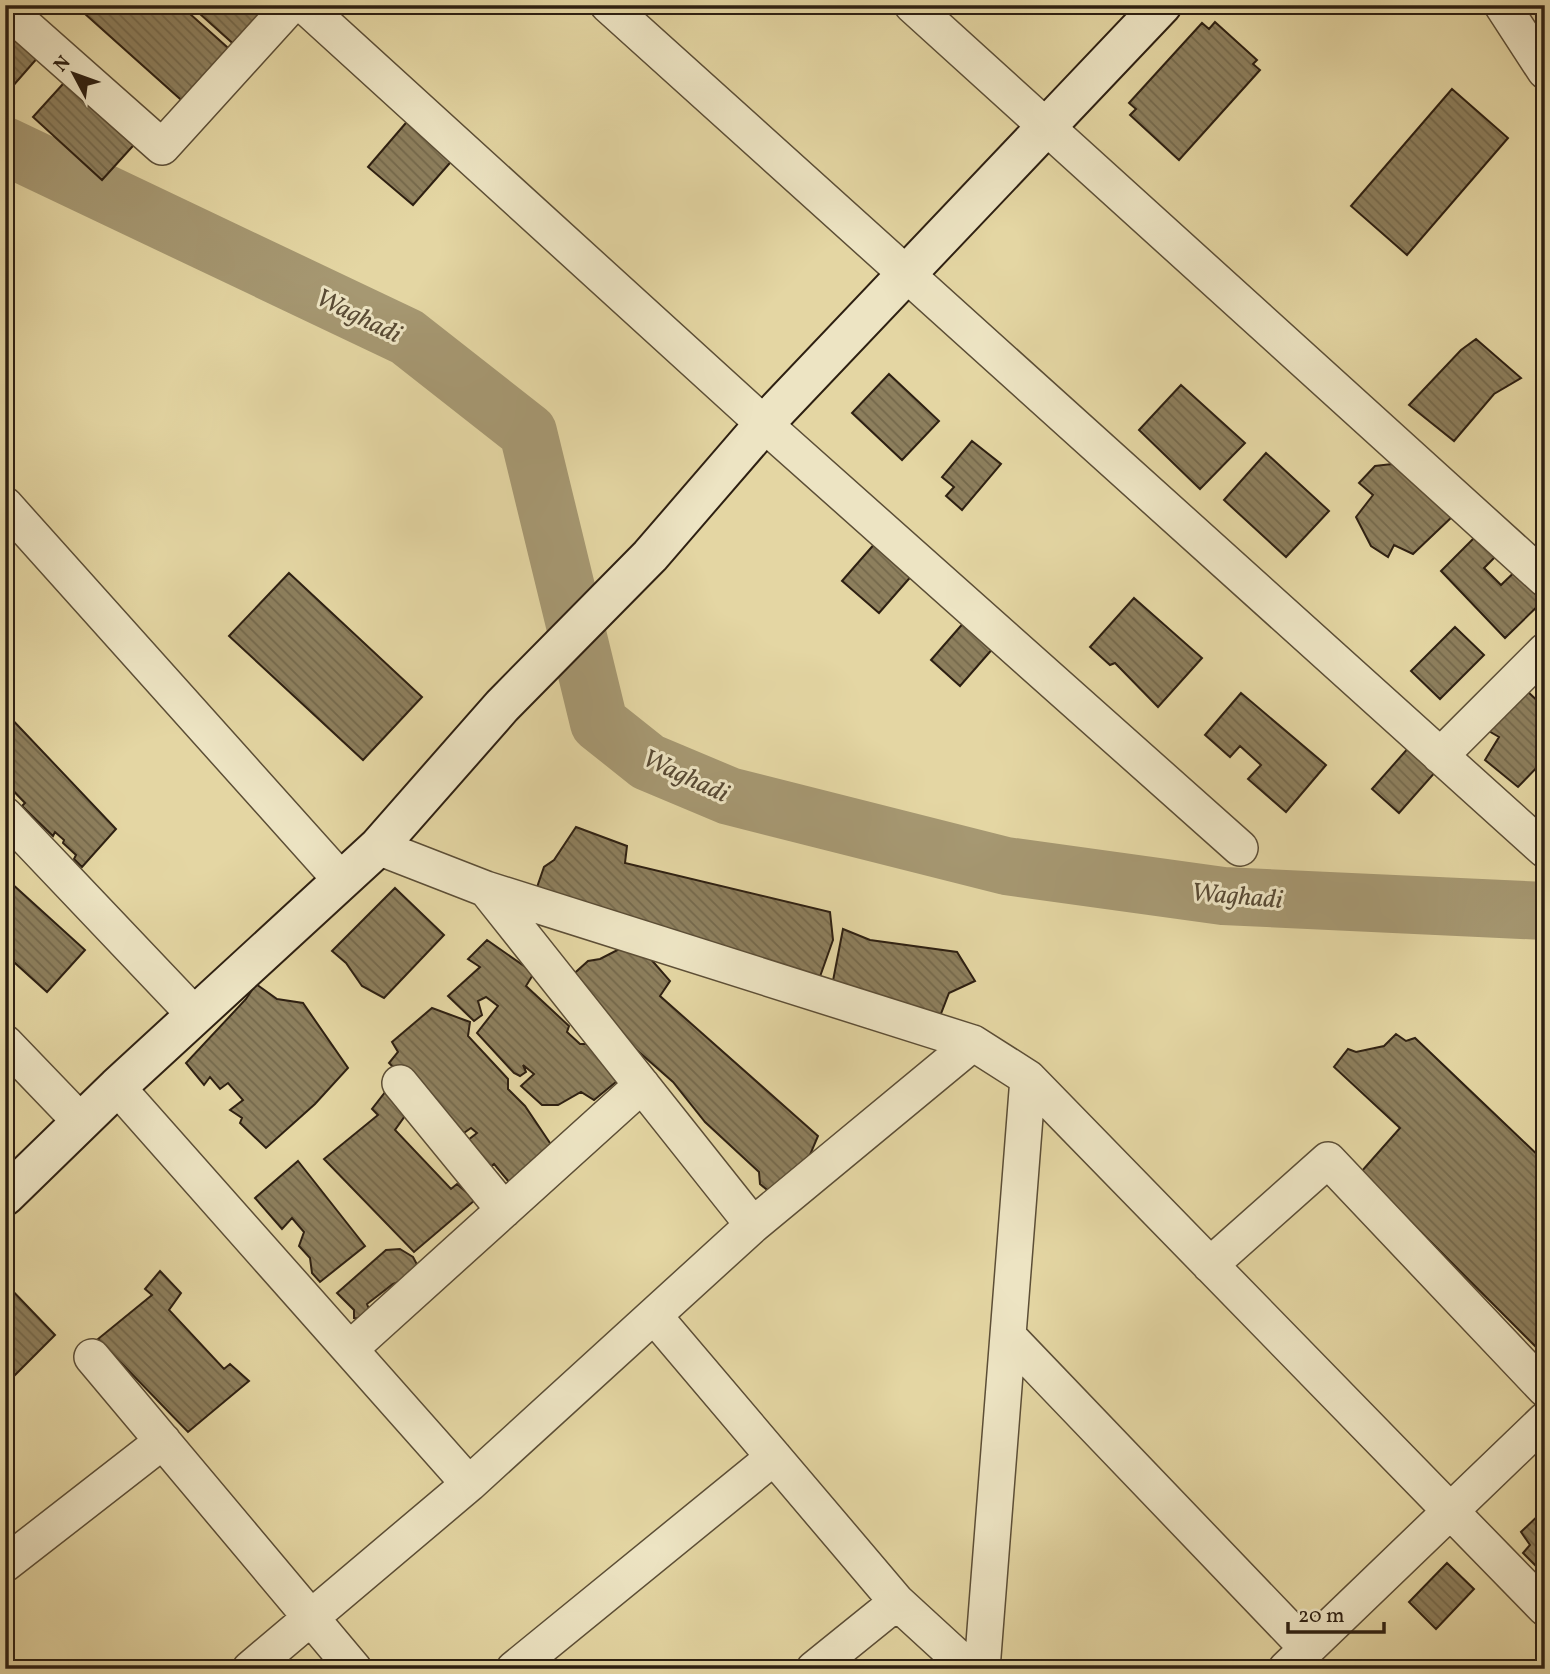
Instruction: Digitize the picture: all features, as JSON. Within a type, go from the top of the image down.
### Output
[{"type":"street","points":[[5,8],[162,147],[291,5]]},
{"type":"street","points":[[304,5],[764,424],[1240,848]]},
{"type":"street","points":[[608,5],[1545,850]]},
{"type":"street","points":[[912,5],[1545,579]]},
{"type":"street","points":[[5,1196],[195,1014],[378,847],[502,706],[650,556],[764,424],[1162,5]]},
{"type":"street","points":[[1502,5],[1545,71]]},
{"type":"street","points":[[5,505],[342,881]]},
{"type":"street","points":[[1440,756],[1545,650]]},
{"type":"street","points":[[5,816],[195,1014]]},
{"type":"street","points":[[378,847],[486,889],[973,1044],[1028,1078],[1545,1608]]},
{"type":"street","points":[[486,889],[753,1225]]},
{"type":"street","points":[[5,1043],[81,1122]]},
{"type":"street","points":[[250,1669],[469,1484],[656,1317],[753,1225],[973,1044]]},
{"type":"street","points":[[982,1669],[1028,1078]]},
{"type":"street","points":[[400,1083],[504,1210]]},
{"type":"street","points":[[350,1349],[642,1085]]},
{"type":"street","points":[[117,1087],[469,1484]]},
{"type":"street","points":[[1210,1265],[1328,1160],[1545,1389]]},
{"type":"street","points":[[656,1317],[897,1602],[970,1669]]},
{"type":"street","points":[[1008,1336],[1296,1658],[1545,1420]]},
{"type":"street","points":[[92,1357],[354,1669]]},
{"type":"street","points":[[5,1564],[163,1441]]},
{"type":"street","points":[[514,1669],[774,1457]]},
{"type":"street","points":[[814,1669],[897,1602]]},
{"type":"building","points":[[75,5],[180,5],[235,54],[188,106]]},
{"type":"building","points":[[190,5],[276,5],[238,48]]},
{"type":"building","points":[[5,14],[46,48],[5,95]]},
{"type":"building","points":[[1215,22],[1257,60],[1253,64],[1260,70],[1179,160],[1130,115],[1136,109],[1129,103],[1202,23],[1209,29]]},
{"type":"building","points":[[72,74],[141,137],[102,180],[33,117]]},
{"type":"building","points":[[1452,89],[1508,138],[1407,255],[1351,206]]},
{"type":"building","points":[[411,117],[456,156],[413,205],[368,167]]},
{"type":"building","points":[[1476,339],[1521,378],[1494,394],[1454,441],[1409,405],[1461,350]]},
{"type":"building","points":[[889,374],[939,421],[902,460],[852,413]]},
{"type":"building","points":[[1181,385],[1245,443],[1200,489],[1139,430]]},
{"type":"building","points":[[972,441],[1001,464],[962,510],[946,496],[954,487],[942,477]]},
{"type":"building","points":[[1266,453],[1329,511],[1286,557],[1224,500]]},
{"type":"building","points":[[1392,464],[1455,514],[1413,554],[1394,545],[1388,557],[1371,546],[1356,517],[1373,495],[1359,483],[1375,466]]},
{"type":"building","points":[[1483,529],[1503,549],[1484,568],[1501,585],[1525,562],[1545,583],[1545,599],[1505,638],[1441,571]]},
{"type":"building","points":[[884,533],[921,565],[879,613],[842,581]]},
{"type":"building","points":[[289,573],[422,697],[363,760],[229,636]]},
{"type":"building","points":[[1134,598],[1202,658],[1158,707],[1115,663],[1110,665],[1090,647]]},
{"type":"building","points":[[973,612],[1002,638],[960,686],[931,660]]},
{"type":"building","points":[[1455,627],[1484,655],[1440,699],[1411,671]]},
{"type":"building","points":[[1526,690],[1545,708],[1545,759],[1518,787],[1485,760],[1499,737],[1482,727]]},
{"type":"building","points":[[1241,693],[1326,765],[1286,812],[1248,779],[1261,765],[1240,746],[1230,757],[1205,735]]},
{"type":"building","points":[[5,712],[116,829],[82,867],[74,859],[76,855],[63,843],[64,840],[55,832],[53,836],[22,806],[25,803],[5,782]]},
{"type":"building","points":[[1418,737],[1445,761],[1399,813],[1372,789]]},
{"type":"building","points":[[576,827],[627,846],[625,863],[830,912],[833,940],[817,985],[535,893],[544,867],[554,860]]},
{"type":"building","points":[[10,882],[85,950],[47,992],[5,954],[5,887]]},
{"type":"building","points":[[395,888],[444,935],[384,998],[362,986],[346,963],[332,951]]},
{"type":"building","points":[[843,929],[870,940],[957,952],[975,981],[949,993],[937,1024],[831,991]]},
{"type":"building","points":[[487,940],[534,973],[526,986],[569,1026],[567,1032],[580,1044],[586,1044],[622,1077],[594,1100],[581,1092],[558,1105],[542,1105],[521,1086],[534,1074],[523,1065],[526,1072],[520,1076],[514,1073],[477,1033],[498,1006],[486,997],[478,1001],[482,1015],[474,1021],[448,996],[480,967],[468,959]]},
{"type":"building","points":[[635,941],[670,981],[660,996],[818,1136],[807,1162],[772,1194],[760,1184],[759,1172],[705,1122],[673,1082],[581,1001],[567,980],[588,961],[600,959]]},
{"type":"building","points":[[256,984],[277,999],[303,1003],[348,1068],[315,1104],[266,1148],[240,1123],[242,1118],[230,1110],[243,1100],[228,1083],[220,1089],[210,1077],[204,1085],[186,1063],[246,999]]},
{"type":"building","points":[[432,1008],[470,1022],[468,1036],[508,1079],[508,1089],[525,1106],[552,1146],[509,1182],[494,1164],[485,1172],[463,1144],[477,1133],[471,1128],[461,1135],[389,1063],[398,1052],[392,1042]]},
{"type":"building","points":[[1396,1034],[1406,1041],[1415,1038],[1545,1162],[1545,1356],[1361,1172],[1400,1128],[1334,1067],[1348,1049],[1356,1052],[1384,1046]]},
{"type":"building","points":[[386,1091],[407,1113],[395,1130],[451,1189],[457,1184],[475,1200],[414,1252],[324,1159],[378,1115],[372,1109]]},
{"type":"building","points":[[298,1161],[365,1246],[320,1282],[312,1273],[310,1258],[299,1246],[304,1232],[292,1218],[282,1229],[255,1198]]},
{"type":"building","points":[[400,1249],[413,1257],[422,1274],[393,1284],[367,1304],[371,1314],[366,1319],[354,1318],[354,1310],[337,1293],[386,1250]]},
{"type":"building","points":[[160,1271],[181,1293],[169,1310],[224,1369],[230,1364],[249,1381],[188,1432],[98,1339],[152,1295],[145,1289]]},
{"type":"building","points":[[5,1283],[55,1335],[11,1379],[5,1373]]},
{"type":"building","points":[[1545,1509],[1545,1575],[1523,1553],[1530,1545],[1521,1532]]},
{"type":"building","points":[[1447,1563],[1474,1589],[1436,1629],[1409,1602]]},
{"type":"waterway","name":"Waghadi","points":[[5,146],[407,337],[528,432],[599,723],[648,762],[729,796],[1006,866],[1223,896],[1545,911]]}]
